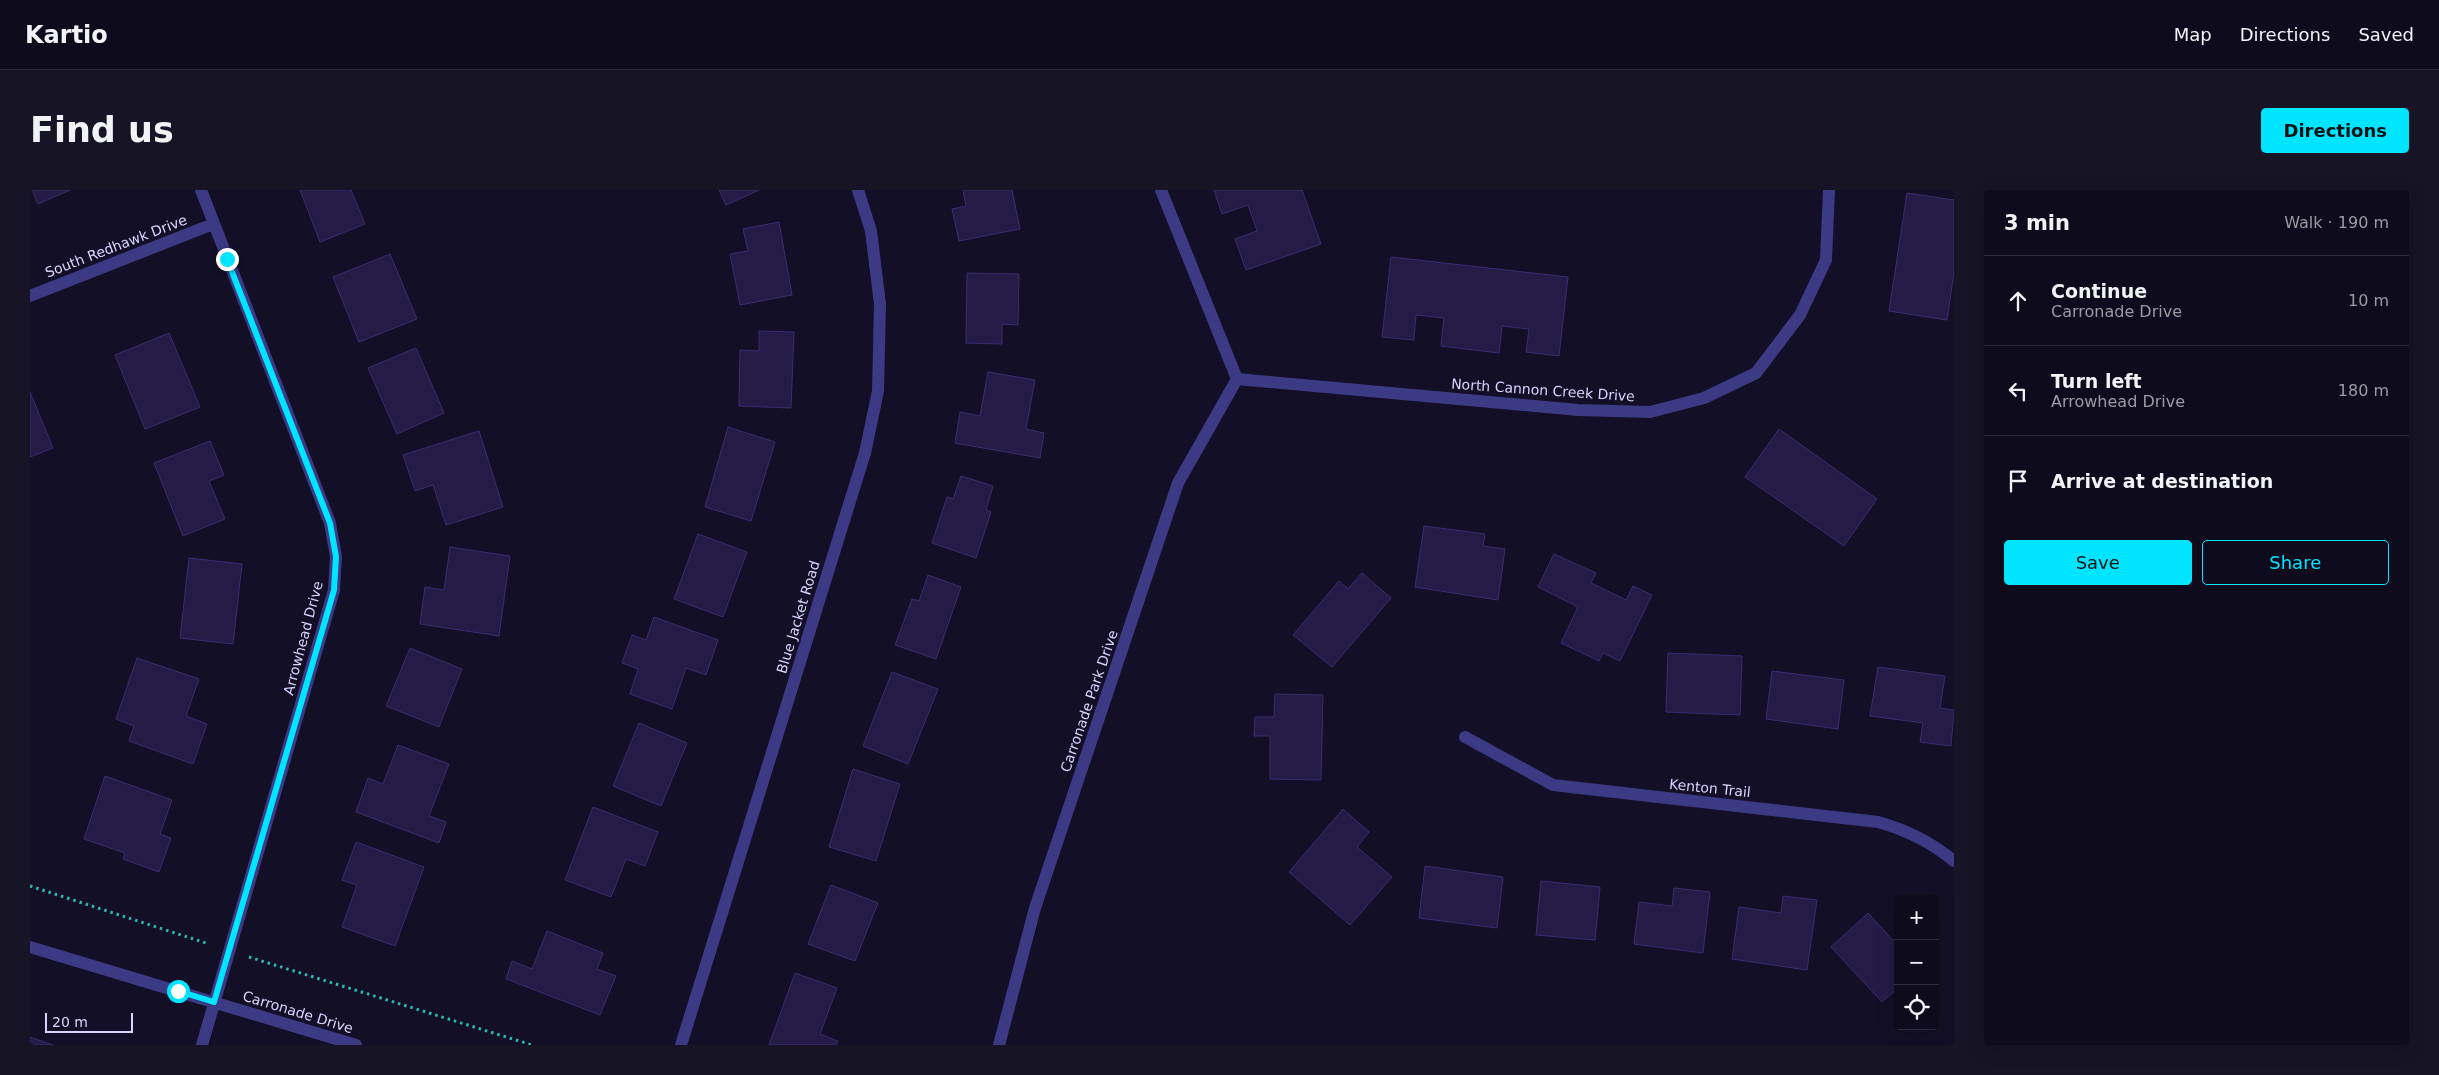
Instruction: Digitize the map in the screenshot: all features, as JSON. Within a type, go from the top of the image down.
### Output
[{"type":"street","name":"Arrowhead Drive","points":[[201,190],[330,523],[336,557],[334,590],[202,1045]]},
{"type":"street","name":"Blue Jacket Road","points":[[681,1045],[865,453],[878,391],[880,304],[871,231],[858,190]]},
{"type":"street","points":[[1161,190],[1238,380]]},
{"type":"street","name":"North Cannon Creek Drive","points":[[1238,380],[1578,410],[1650,412],[1704,398],[1756,373],[1800,315],[1826,260],[1829,190]]},
{"type":"street","name":"South Redhawk Drive","points":[[30,296],[213,224]]},
{"type":"street","name":"Carronade Park Drive","points":[[999,1045],[1035,908],[1178,484],[1238,380]]},
{"type":"street","name":"Kenton Trail","points":[[1465,737],[1553,785],[1878,822],[1901,828],[1925,840],[1954,861]]},
{"type":"street","name":"Carronade Drive","points":[[30,947],[356,1045]]},
{"type":"path","points":[[30,886],[207,943]]},
{"type":"path","points":[[247,956],[532,1045]]},
{"type":"building","points":[[32,190],[70,190],[38,204]]},
{"type":"building","points":[[300,190],[351,190],[365,224],[320,242]]},
{"type":"building","points":[[719,190],[759,190],[726,205]]},
{"type":"building","points":[[963,190],[1012,190],[1020,229],[959,241],[952,209],[966,206]]},
{"type":"building","points":[[1214,190],[1302,190],[1321,244],[1246,270],[1235,239],[1257,231],[1248,205],[1222,214]]},
{"type":"building","points":[[1907,193],[1954,200],[1954,272],[1947,320],[1889,311]]},
{"type":"building","points":[[779,222],[792,295],[740,305],[730,254],[748,251],[743,229]]},
{"type":"building","points":[[390,254],[417,319],[359,342],[333,277]]},
{"type":"building","points":[[1391,257],[1568,277],[1559,356],[1526,352],[1529,329],[1502,326],[1499,353],[1441,346],[1444,318],[1416,315],[1414,340],[1382,337]]},
{"type":"building","points":[[967,273],[1019,274],[1018,325],[1002,324],[1002,344],[966,343]]},
{"type":"building","points":[[759,331],[794,332],[791,408],[739,406],[740,350],[759,351]]},
{"type":"building","points":[[169,333],[200,407],[145,429],[115,355]]},
{"type":"building","points":[[416,348],[444,413],[397,434],[368,368]]},
{"type":"building","points":[[988,372],[1035,380],[1026,429],[1044,433],[1040,458],[955,443],[960,412],[980,416]]},
{"type":"building","points":[[30,392],[53,448],[30,457]]},
{"type":"building","points":[[728,427],[775,442],[751,521],[705,507]]},
{"type":"building","points":[[1779,429],[1877,499],[1844,546],[1745,477]]},
{"type":"building","points":[[479,431],[503,507],[446,525],[433,485],[415,491],[403,455]]},
{"type":"building","points":[[210,441],[224,475],[209,481],[225,519],[183,536],[154,463]]},
{"type":"building","points":[[961,476],[993,486],[986,510],[991,512],[976,558],[932,543],[947,497],[953,499]]},
{"type":"building","points":[[1424,526],[1485,534],[1483,546],[1505,549],[1498,600],[1415,587]]},
{"type":"building","points":[[698,534],[747,552],[723,617],[674,599]]},
{"type":"building","points":[[450,547],[510,556],[499,636],[420,624],[425,587],[444,590]]},
{"type":"building","points":[[1554,554],[1596,573],[1591,583],[1626,600],[1633,586],[1652,595],[1620,661],[1603,653],[1599,661],[1561,643],[1578,607],[1538,587]]},
{"type":"building","points":[[189,558],[242,564],[233,644],[180,638]]},
{"type":"building","points":[[1362,573],[1391,598],[1332,667],[1293,635],[1339,581],[1348,589]]},
{"type":"building","points":[[928,575],[961,587],[936,659],[895,645],[912,599],[919,601]]},
{"type":"building","points":[[654,617],[718,640],[706,675],[686,668],[672,709],[630,694],[638,669],[622,663],[632,635],[646,640]]},
{"type":"building","points":[[410,648],[462,669],[439,727],[386,706]]},
{"type":"building","points":[[1668,653],[1742,656],[1740,715],[1666,712]]},
{"type":"building","points":[[137,658],[199,679],[186,716],[207,724],[193,764],[129,741],[134,726],[116,719]]},
{"type":"building","points":[[1878,667],[1945,676],[1940,708],[1954,710],[1951,746],[1920,742],[1923,723],[1870,716]]},
{"type":"building","points":[[1772,671],[1844,680],[1838,729],[1766,719]]},
{"type":"building","points":[[892,672],[938,689],[908,764],[863,746]]},
{"type":"building","points":[[1275,694],[1323,695],[1321,780],[1270,779],[1270,736],[1254,736],[1255,717],[1274,717]]},
{"type":"building","points":[[639,723],[687,743],[661,806],[613,786]]},
{"type":"building","points":[[398,745],[449,764],[429,816],[446,822],[439,843],[356,812],[368,778],[383,784]]},
{"type":"building","points":[[853,769],[900,784],[876,861],[829,847]]},
{"type":"building","points":[[105,776],[172,800],[160,834],[171,838],[159,872],[123,859],[125,853],[84,839]]},
{"type":"building","points":[[593,807],[658,832],[645,866],[626,859],[611,897],[565,880]]},
{"type":"building","points":[[1343,809],[1369,832],[1357,847],[1392,877],[1350,925],[1289,872]]},
{"type":"building","points":[[356,842],[424,867],[395,946],[342,927],[357,885],[342,880]]},
{"type":"building","points":[[1425,866],[1503,877],[1497,928],[1419,918]]},
{"type":"building","points":[[1541,881],[1600,887],[1595,940],[1536,935]]},
{"type":"building","points":[[831,885],[878,903],[855,961],[808,944]]},
{"type":"building","points":[[1674,888],[1710,892],[1703,953],[1634,944],[1639,902],[1672,906]]},
{"type":"building","points":[[1783,896],[1817,900],[1807,970],[1732,959],[1739,907],[1781,913]]},
{"type":"building","points":[[1868,913],[1894,942],[1894,992],[1882,1002],[1831,947]]},
{"type":"building","points":[[547,931],[603,953],[597,969],[616,976],[600,1015],[506,979],[512,961],[532,969]]},
{"type":"building","points":[[795,973],[837,988],[820,1034],[838,1041],[836,1045],[769,1045]]},
{"type":"building","points":[[30,1037],[53,1045],[30,1045]]},
{"type":"route","points":[[178,991],[214,1002],[334,590],[336,557],[330,523],[227,259]]}]
